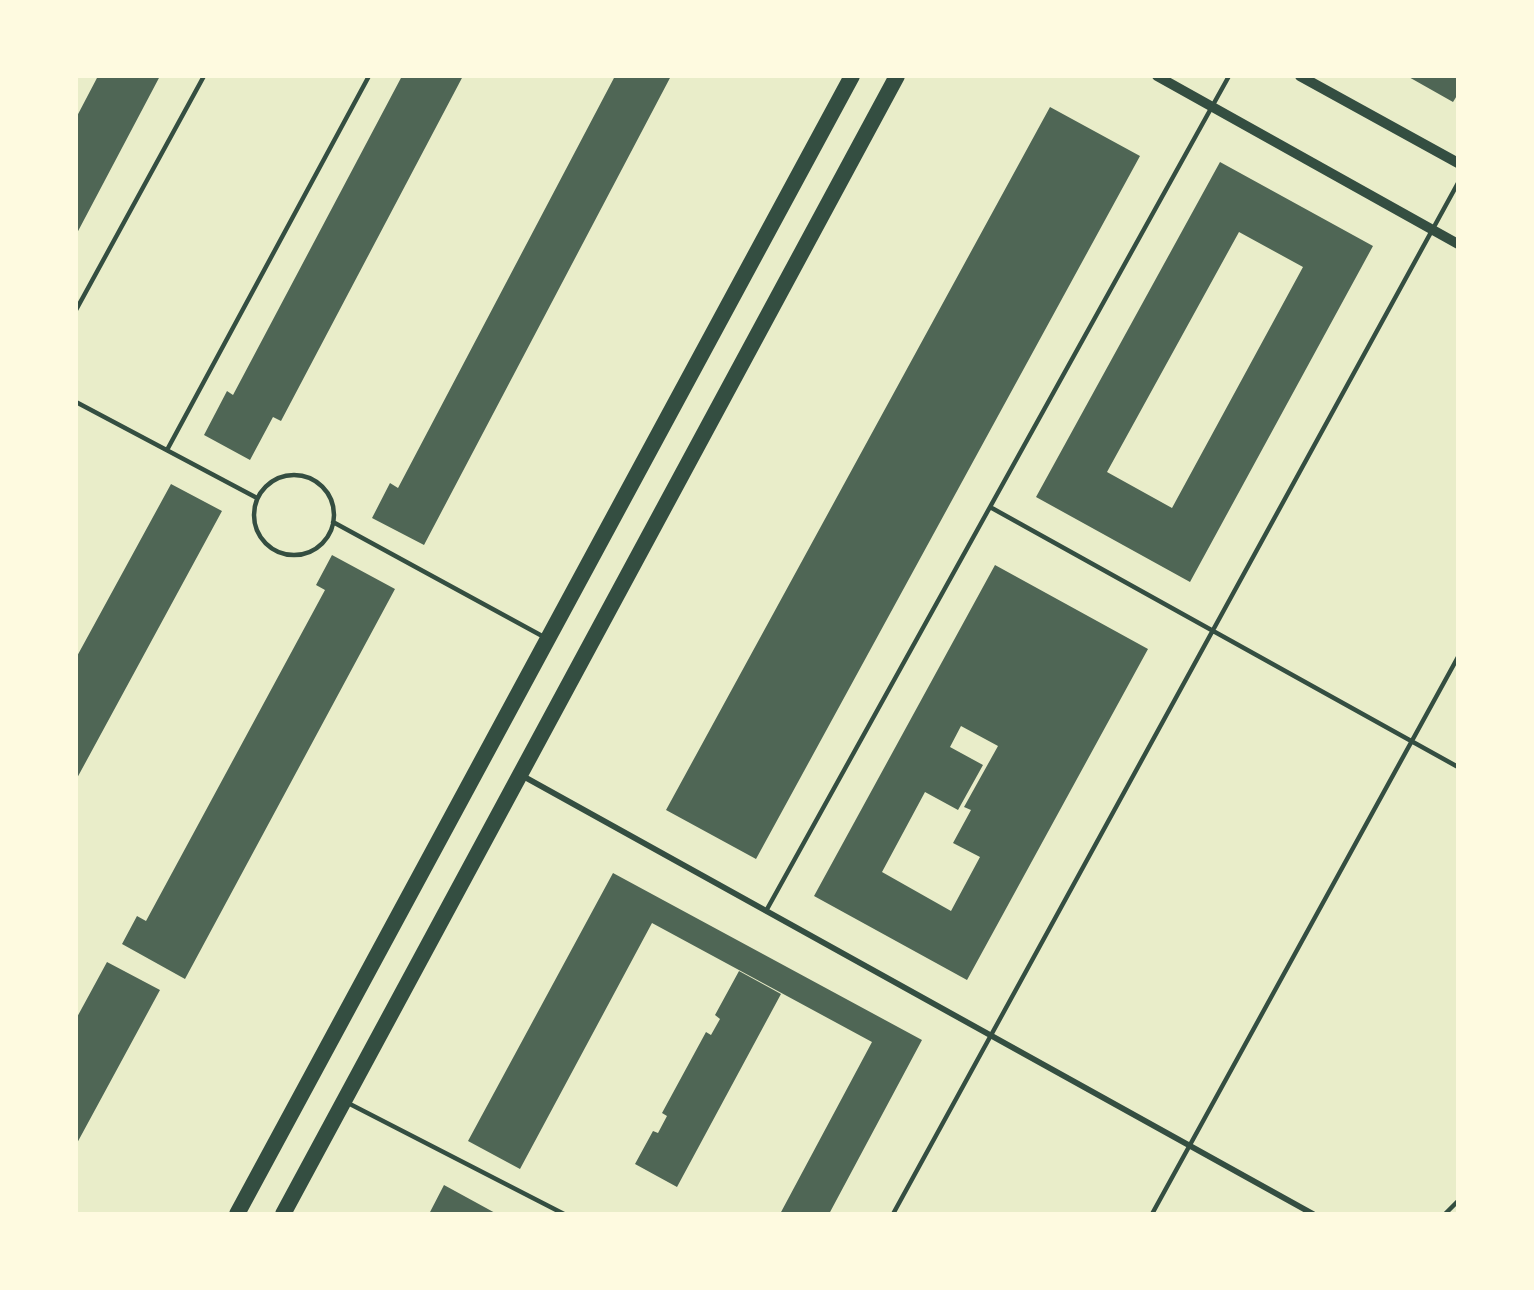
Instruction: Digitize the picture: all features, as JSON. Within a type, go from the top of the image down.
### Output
[{"type":"highway","points":[[237,1214],[852,76]]},
{"type":"highway","points":[[283,1214],[897,76]]},
{"type":"street","points":[[1157,76],[1458,244]]},
{"type":"street","points":[[1300,76],[1458,163]]},
{"type":"street","points":[[520,775],[1313,1214]]},
{"type":"lane","points":[[76,310],[204,76]]},
{"type":"lane","points":[[167,450],[369,76]]},
{"type":"lane","points":[[766,911],[1229,76]]},
{"type":"lane","points":[[893,1214],[1458,183]]},
{"type":"lane","points":[[76,402],[257,498]]},
{"type":"lane","points":[[297,474],[309,477],[322,486],[332,499],[335,514],[332,530],[323,543],[310,552],[294,556],[279,552],[265,544],[258,534],[254,522],[257,498],[273,479],[297,474]]},
{"type":"lane","points":[[990,507],[1458,767]]},
{"type":"lane","points":[[333,522],[548,639]]},
{"type":"lane","points":[[1152,1214],[1458,657]]},
{"type":"lane","points":[[344,1101],[564,1214]]},
{"type":"lane","points":[[1445,1214],[1458,1201]]},
{"type":"building","points":[[98,76],[160,76],[76,235],[76,118]]},
{"type":"building","points":[[402,76],[463,76],[281,421],[273,417],[250,460],[204,435],[227,391],[233,395]]},
{"type":"building","points":[[615,76],[671,76],[424,545],[372,518],[390,483],[398,488]]},
{"type":"building","points":[[1407,76],[1458,76],[1458,94],[1453,102]]},
{"type":"building","points":[[1050,107],[1140,156],[756,859],[666,810]]},
{"type":"building","points":[[1220,162],[1373,246],[1190,582],[1036,497]],"holes":[[[1239,232],[1303,267],[1172,508],[1107,472]]]},
{"type":"building","points":[[171,484],[222,511],[76,780],[76,658]]},
{"type":"building","points":[[332,555],[395,589],[185,979],[122,944],[137,916],[146,921],[325,590],[316,585]]},
{"type":"building","points":[[995,565],[1148,649],[967,980],[814,896]],"holes":[[[961,726],[998,746],[964,807],[971,810],[953,843],[980,857],[951,911],[882,872],[925,792],[958,810],[983,765],[950,747]]]},
{"type":"building","points":[[613,873],[922,1040],[829,1214],[780,1214],[872,1042],[652,923],[520,1169],[468,1141]]},
{"type":"building","points":[[107,962],[160,990],[76,1145],[76,1019]]},
{"type":"building","points":[[739,971],[781,994],[677,1187],[635,1164],[653,1131],[658,1133],[667,1116],[662,1113],[706,1032],[711,1035],[720,1019],[715,1015]]},
{"type":"building","points":[[444,1185],[497,1214],[429,1214]]}]
